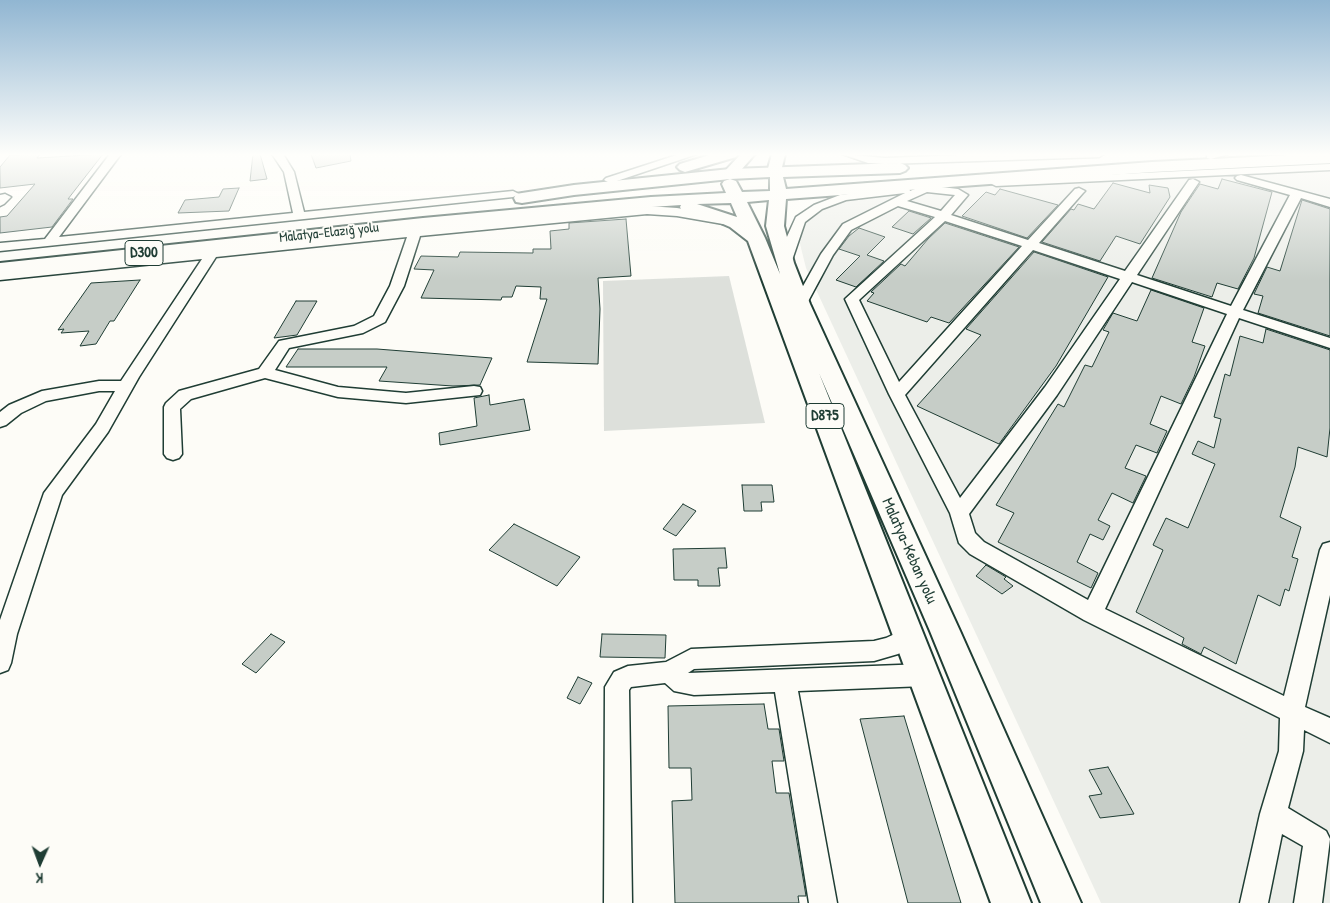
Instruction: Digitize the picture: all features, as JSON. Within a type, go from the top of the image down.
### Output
[{"type":"highway","name":"Malatya-Elazığ yolu","points":[[0,256],[521,196]]},
{"type":"highway","points":[[476,218],[516,204],[595,196]]},
{"type":"highway","name":"Malatya-Elazığ yolu","points":[[0,269],[476,218],[651,202],[674,196]]},
{"type":"highway","name":"Malatya-Keban yolu","points":[[733,196],[756,238],[1012,903]]},
{"type":"highway","name":"Malatya-Keban yolu","points":[[780,196],[775,226],[785,263],[800,304],[945,631],[1060,903]]},
{"type":"highway","points":[[651,202],[705,210],[736,223],[756,238]]},
{"type":"street","points":[[50,241],[84,196]]},
{"type":"street","points":[[295,196],[299,215]]},
{"type":"street","points":[[0,247],[491,196]]},
{"type":"street","points":[[785,263],[800,220],[818,208],[844,197],[885,196]]},
{"type":"street","points":[[892,196],[943,216],[1330,343]]},
{"type":"street","points":[[800,304],[827,254],[847,227],[892,196]]},
{"type":"street","points":[[961,196],[943,216],[852,299],[897,394],[959,514],[966,537],[977,548],[1092,613],[1292,714],[1330,731]]},
{"type":"street","points":[[897,394],[1075,196]]},
{"type":"street","points":[[959,514],[1051,391],[1183,196]]},
{"type":"street","points":[[1092,613],[1235,312],[1296,196]]},
{"type":"street","points":[[1305,196],[1330,203]]},
{"type":"street","points":[[0,198],[5,197],[0,202]]},
{"type":"street","points":[[0,276],[415,231],[647,210],[677,212],[736,223]]},
{"type":"street","points":[[264,373],[284,344],[358,330],[380,319],[397,286],[415,231]]},
{"type":"street","points":[[28,273],[287,238]]},
{"type":"street","points":[[0,663],[6,634],[53,493],[102,428],[126,386],[212,254]]},
{"type":"street","points":[[173,454],[172,407],[185,395],[264,373],[338,392],[406,398],[474,391]]},
{"type":"street","points":[[0,421],[15,409],[42,396],[99,386],[126,386]]},
{"type":"street","points":[[1254,903],[1274,814],[1291,751],[1292,714],[1326,591],[1330,550]]},
{"type":"street","points":[[618,903],[617,687],[622,680],[628,677],[669,672],[691,659],[874,651],[890,647],[910,637]]},
{"type":"street","points":[[669,672],[682,683],[694,684],[925,675]]},
{"type":"street","points":[[785,680],[823,903]]},
{"type":"street","points":[[1274,814],[1317,840],[1308,903]]},
{"type":"shaded area","points":[[865,196],[1330,196],[1330,903],[1101,903],[806,268],[797,232],[804,221],[821,209],[845,199]]},
{"type":"shaded area","points":[[729,276],[765,423],[604,431],[603,281]]},
{"type":"building","points":[[24,196],[70,196],[68,199],[73,199],[52,227],[0,233],[0,217],[7,216]]},
{"type":"building","points":[[235,196],[229,211],[178,213],[185,200]]},
{"type":"building","points":[[982,196],[1026,196],[1058,205],[1027,238],[962,216]]},
{"type":"building","points":[[1103,196],[1170,197],[1140,244],[1116,236],[1100,261],[1042,242],[1071,209],[1074,210],[1078,204],[1094,209]]},
{"type":"building","points":[[1192,196],[1271,196],[1254,258],[1238,289],[1217,283],[1212,297],[1152,278],[1181,212]]},
{"type":"building","points":[[1302,200],[1330,209],[1330,336],[1258,313],[1263,296],[1254,294],[1267,267],[1280,271]]},
{"type":"building","points":[[909,211],[931,218],[913,234],[892,227]]},
{"type":"building","points":[[626,219],[631,276],[598,278],[600,309],[598,364],[527,362],[547,299],[540,299],[541,287],[516,286],[512,297],[502,297],[501,300],[421,298],[434,270],[414,269],[421,256],[458,257],[460,252],[533,253],[533,249],[551,249],[550,231],[569,229],[569,223]]},
{"type":"building","points":[[945,223],[1019,247],[949,323],[931,317],[927,322],[867,301],[874,293],[871,292],[901,264],[905,266],[928,239]]},
{"type":"building","points":[[859,228],[885,237],[867,255],[884,261],[856,287],[836,280],[860,256],[839,249],[849,236]]},
{"type":"building","points":[[1034,252],[1108,277],[1056,366],[999,444],[917,406],[981,335],[966,329]]},
{"type":"building","points":[[140,280],[114,321],[110,321],[96,344],[80,346],[89,331],[61,333],[64,329],[58,330],[91,283]]},
{"type":"building","points":[[1151,290],[1204,308],[1192,342],[1205,346],[1194,377],[1181,404],[1161,396],[1150,424],[1167,431],[1157,453],[1136,445],[1125,468],[1146,476],[1133,503],[1112,493],[1098,520],[1110,526],[1103,540],[1090,534],[1077,562],[1098,573],[1091,588],[998,542],[1014,513],[996,505],[1058,404],[1064,407],[1085,365],[1092,367],[1109,332],[1103,330],[1113,313],[1137,321]]},
{"type":"building","points":[[296,301],[317,301],[297,335],[274,338]]},
{"type":"building","points":[[1266,329],[1330,350],[1330,428],[1327,457],[1298,447],[1295,467],[1280,517],[1301,527],[1292,557],[1298,559],[1289,591],[1285,589],[1280,606],[1258,595],[1236,664],[1204,647],[1201,654],[1182,644],[1184,638],[1136,612],[1163,550],[1153,545],[1166,518],[1188,528],[1215,464],[1192,454],[1198,441],[1214,448],[1221,419],[1214,417],[1225,374],[1230,376],[1240,336],[1263,343]]},
{"type":"building","points":[[298,349],[377,349],[492,358],[480,385],[453,386],[379,381],[387,367],[286,367]]},
{"type":"building","points":[[489,395],[490,405],[524,399],[530,430],[440,445],[439,433],[477,426],[474,398]]},
{"type":"building","points":[[742,485],[772,485],[774,502],[761,502],[762,511],[744,511]]},
{"type":"building","points":[[683,504],[696,511],[676,536],[663,529]]},
{"type":"building","points":[[514,524],[580,557],[557,586],[489,550]]},
{"type":"building","points":[[725,548],[727,568],[718,568],[720,586],[698,586],[698,580],[674,580],[673,549]]},
{"type":"building","points":[[986,565],[1006,577],[1004,579],[1013,586],[1002,594],[976,576]]},
{"type":"building","points":[[271,634],[285,642],[256,673],[242,664]]},
{"type":"building","points":[[602,634],[666,635],[665,658],[600,657]]},
{"type":"building","points":[[578,677],[592,683],[580,704],[567,698]]},
{"type":"building","points":[[764,704],[768,729],[779,729],[784,761],[772,761],[776,793],[789,793],[806,896],[798,896],[799,903],[675,903],[672,801],[692,800],[691,768],[669,768],[668,706]]},
{"type":"building","points":[[904,716],[961,903],[908,903],[860,719]]},
{"type":"building","points":[[1108,767],[1134,814],[1100,818],[1089,796],[1102,794],[1089,770]]}]
